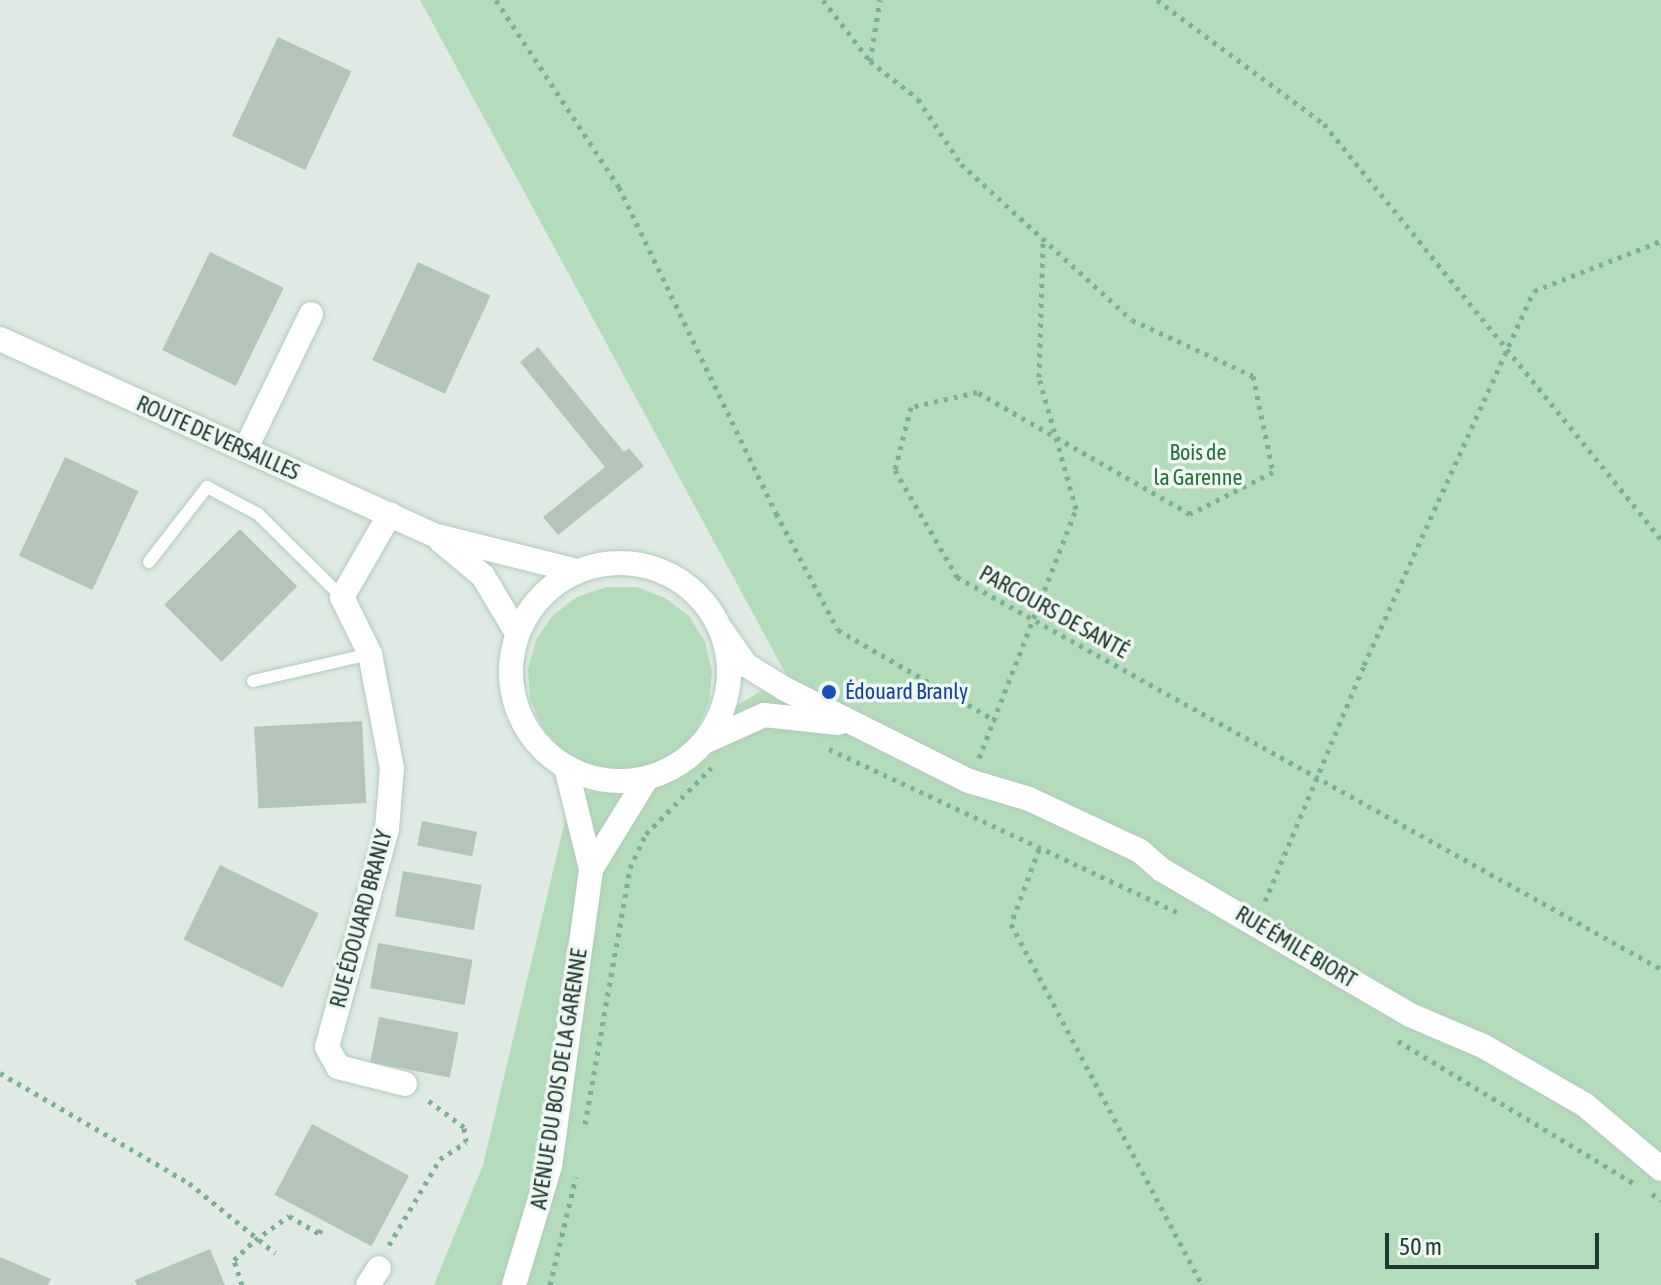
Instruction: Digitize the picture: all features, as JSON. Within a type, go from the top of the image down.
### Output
[{"type":"street","points":[[245,450],[311,314]]},
{"type":"street","name":"ROUTE DE VERSAILLES","points":[[0,339],[437,536],[577,571]]},
{"type":"street","points":[[342,597],[390,514]]},
{"type":"street","name":"ROUTE DE VERSAILLES","points":[[437,536],[483,576],[517,633]]},
{"type":"street","points":[[610,563],[656,570],[677,579],[704,601],[722,631],[728,689],[711,752],[647,778],[620,782],[566,767],[539,746],[519,717],[510,684],[517,633],[547,590],[577,571],[610,563]]},
{"type":"street","name":"RUE ÉDOUARD BRANLY","points":[[342,597],[370,654],[392,768],[387,829],[327,1047],[338,1067],[405,1084]]},
{"type":"street","name":"RUE ÉMILE BIORT","points":[[722,631],[746,665],[969,781],[1078,820],[1410,1015],[1483,1046],[1585,1105],[1661,1169]]},
{"type":"street","name":"RUE ÉMILE BIORT","points":[[711,752],[745,721],[779,714],[834,721],[916,755]]},
{"type":"street","name":"AVENUE DU BOIS DE LA GARENNE","points":[[514,1285],[550,1166],[591,869],[566,767]]},
{"type":"street","name":"AVENUE DU BOIS DE LA GARENNE","points":[[591,869],[647,778]]},
{"type":"lane","name":"RUE ÉDOUARD BRANLY","points":[[149,562],[207,487],[258,514],[342,597]]},
{"type":"lane","points":[[253,681],[370,654]]},
{"type":"path","points":[[496,0],[619,187],[838,630],[996,721]]},
{"type":"path","name":"PARCOURS DE SANTÉ","points":[[823,0],[870,61],[918,99],[961,164],[1132,320],[1253,376],[1273,472],[1190,514],[977,392],[911,407],[895,470],[957,577],[1319,775],[1661,969]]},
{"type":"path","points":[[870,61],[880,0]]},
{"type":"path","points":[[1157,0],[1324,124],[1661,539]]},
{"type":"path","points":[[969,781],[996,721],[1076,509],[1039,377],[1043,239]]},
{"type":"path","points":[[1256,922],[1534,291],[1661,241]]},
{"type":"path","points":[[815,744],[1183,915]]},
{"type":"path","points":[[583,1139],[630,868],[646,834],[711,752]]},
{"type":"path","points":[[1039,849],[1011,924],[1202,1285]]},
{"type":"path","points":[[1385,1033],[1661,1200]]},
{"type":"path","points":[[0,1073],[189,1183],[255,1240],[275,1253]]},
{"type":"path","points":[[373,1277],[402,1217],[440,1159],[466,1142],[464,1127],[405,1084]]},
{"type":"path","points":[[550,1285],[568,1229],[578,1169]]},
{"type":"path","points":[[242,1285],[234,1260],[255,1240],[289,1216],[319,1233],[324,1227]]},
{"type":"green space","name":"Bois de la Garenne","points":[[420,0],[1661,0],[1661,1285],[434,1285],[483,1165],[569,804],[627,770],[589,765],[562,750],[542,727],[530,699],[528,669],[536,640],[553,615],[577,597],[606,587],[637,587],[665,598],[689,616],[705,642],[712,672],[709,702],[698,728],[787,676]]},
{"type":"building","points":[[278,37],[351,71],[305,170],[232,136]]},
{"type":"building","points":[[210,252],[284,288],[236,386],[162,350]]},
{"type":"building","points":[[418,262],[491,296],[445,394],[372,360]]},
{"type":"building","points":[[538,347],[624,452],[629,448],[644,466],[558,535],[543,517],[605,467],[520,362]]},
{"type":"building","points":[[65,457],[138,491],[92,590],[19,556]]},
{"type":"building","points":[[240,529],[297,586],[222,662],[164,605]]},
{"type":"building","points":[[362,721],[366,803],[258,809],[254,727]]},
{"type":"building","points":[[422,821],[477,832],[472,856],[417,846]]},
{"type":"building","points":[[220,865],[319,913],[282,988],[184,940]]},
{"type":"building","points":[[403,871],[482,885],[474,930],[395,916]]},
{"type":"building","points":[[378,943],[473,960],[465,1005],[370,988]]},
{"type":"building","points":[[379,1017],[459,1032],[450,1078],[370,1062]]},
{"type":"building","points":[[312,1124],[409,1176],[372,1246],[274,1195]]},
{"type":"building","points":[[210,1249],[225,1285],[137,1285],[135,1280]]},
{"type":"building","points":[[0,1257],[51,1279],[48,1285],[0,1285]]},
{"type":"place","name":"Édouard Branly","points":[[829,692]]}]
